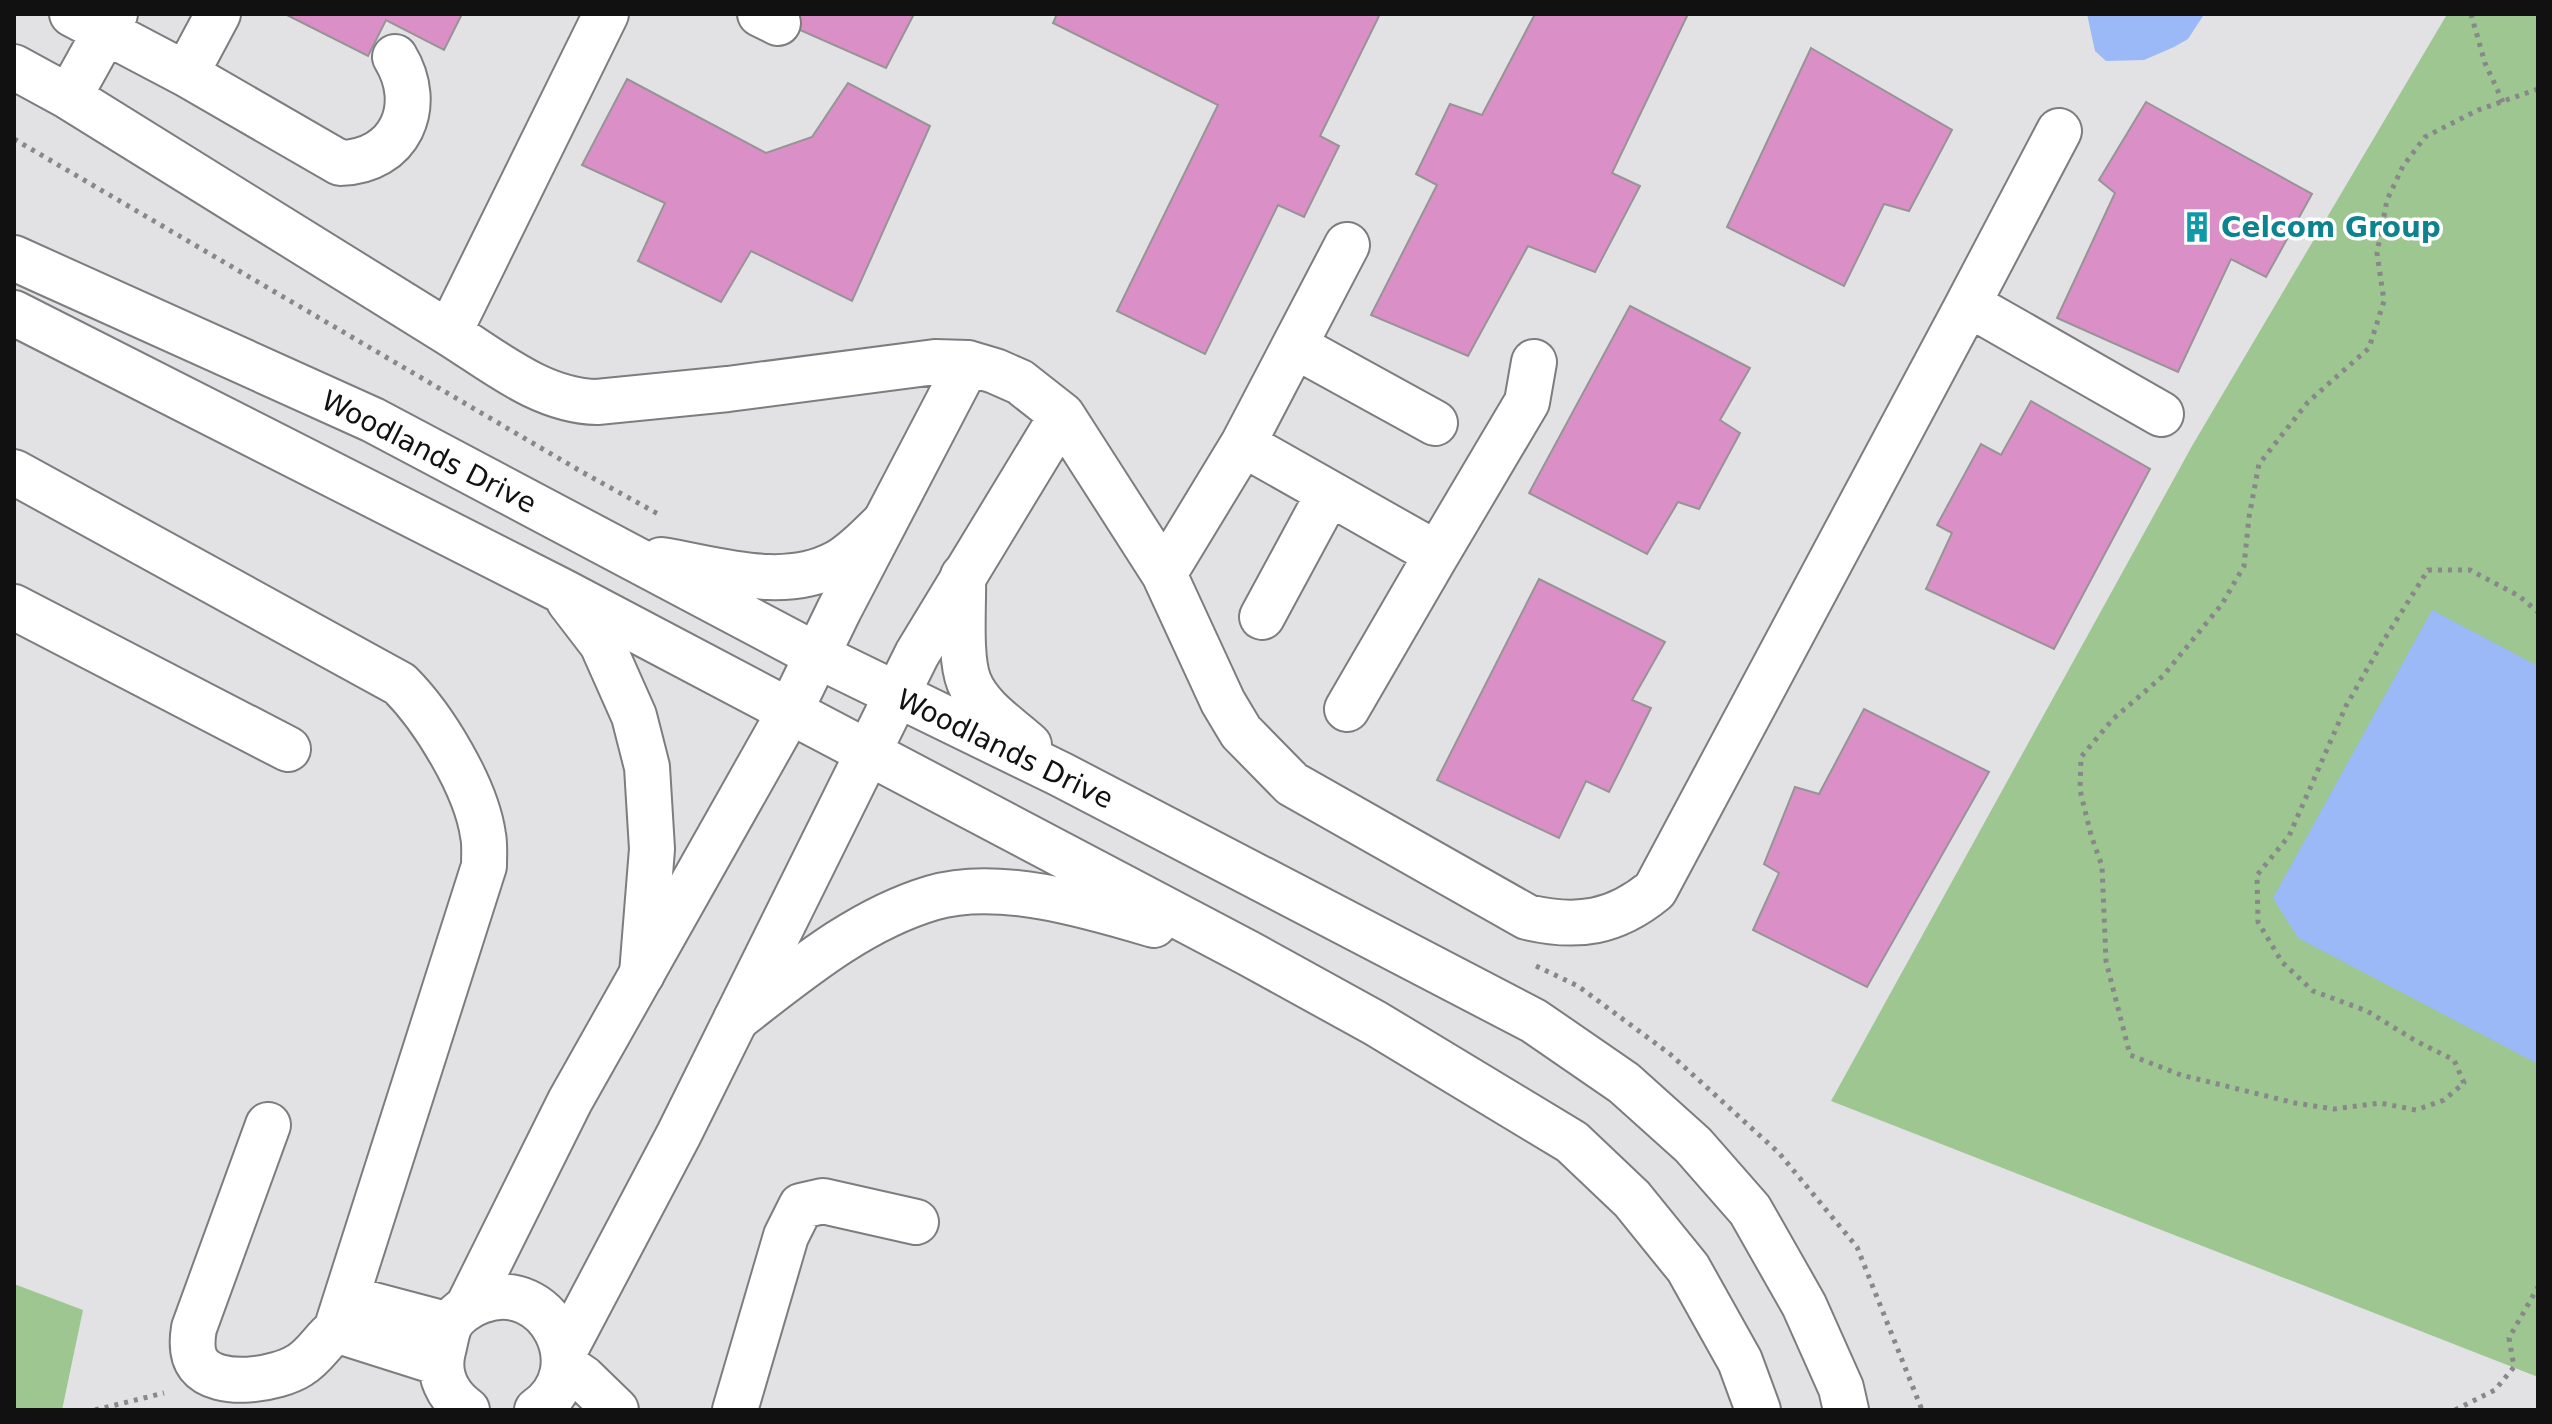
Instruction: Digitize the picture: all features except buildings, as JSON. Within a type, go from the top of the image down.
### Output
[{"type":"main road","points":[[186,74],[218,14]]},
{"type":"main road","points":[[449,333],[606,14]]},
{"type":"main road","points":[[69,97],[97,20],[330,159],[352,163],[387,148],[396,137],[408,110],[409,88],[395,57]]},
{"type":"main road","points":[[14,67],[69,97],[535,387],[579,402],[728,389],[935,362],[968,363],[1020,382],[1062,415],[1164,574],[1223,702],[1241,732],[1292,784],[1527,917],[1557,924],[1614,917],[1636,906],[1655,890],[2059,131]]},
{"type":"main road","points":[[1164,574],[1243,444],[1347,245]]},
{"type":"main road","name":"Woodlands Drive","points":[[14,258],[373,420],[816,655],[1060,774],[1534,1021],[1624,1083],[1693,1145],[1750,1210],[1804,1305],[1841,1388],[1846,1410]]},
{"type":"main road","points":[[1968,304],[2161,414]]},
{"type":"main road","points":[[14,313],[562,591],[1248,953],[1375,1023],[1572,1142],[1632,1199],[1688,1268],[1740,1361],[1758,1410]]},
{"type":"main road","points":[[1295,346],[1435,423]]},
{"type":"main road","points":[[1347,709],[1527,402],[1534,362]]},
{"type":"main road","points":[[461,1408],[444,1384],[452,1331],[570,1101],[790,711],[968,363]]},
{"type":"main road","points":[[552,1393],[917,654],[1062,415]]},
{"type":"main road","points":[[1243,444],[1437,554]]},
{"type":"main road","points":[[14,472],[400,684],[434,725],[471,797],[483,834],[484,866],[342,1314],[299,1366],[279,1375],[235,1381],[207,1372],[197,1363],[193,1350],[194,1328],[268,1125]]},
{"type":"main road","points":[[1262,617],[1329,493]]},
{"type":"main road","points":[[619,552],[754,576],[802,576],[839,562],[884,523]]},
{"type":"main road","points":[[963,576],[964,653],[969,682],[997,719],[1060,774]]},
{"type":"main road","points":[[562,591],[602,644],[634,716],[647,767],[652,849],[642,974]]},
{"type":"main road","points":[[14,607],[288,749]]},
{"type":"main road","points":[[736,1019],[807,964],[861,928],[933,898],[970,892],[1002,891],[1095,907],[1248,953]]},
{"type":"main road","points":[[735,1410],[786,1236],[801,1206],[823,1201],[916,1222]]},
{"type":"main road","points":[[342,1314],[452,1331],[492,1297],[517,1298],[540,1309],[556,1328],[552,1393]]},
{"type":"main road","points":[[552,1393],[583,1378],[616,1410]]},
{"type":"path","points":[[2471,14],[2485,63],[2503,102]]},
{"type":"path","points":[[2538,89],[2478,110],[2425,137],[2403,166],[2387,200],[2377,253],[2384,301],[2369,348],[2308,402],[2259,464],[2244,566],[2222,604],[2163,676],[2113,719],[2081,757],[2080,790],[2102,866],[2106,961],[2130,1055],[2181,1075],[2295,1103],[2334,1109],[2380,1103],[2416,1110],[2444,1100],[2464,1083],[2454,1060],[2367,1011],[2313,991],[2282,962],[2258,922],[2257,875],[2289,836],[2346,706],[2428,570],[2470,570],[2519,596],[2538,612]]},
{"type":"path","points":[[14,139],[665,518]]},
{"type":"path","points":[[2455,1410],[2495,1390],[2514,1367],[2509,1338],[2538,1287]]},
{"type":"path","points":[[95,1410],[223,1378]]},
{"type":"green space","points":[[2444,14],[2538,14],[2538,1377],[1831,1101],[2192,446],[2446,16]]},
{"type":"green space","points":[[14,1284],[83,1310],[62,1410],[14,1410]]},
{"type":"water","points":[[2087,14],[2203,16],[2188,39],[2174,47],[2144,60],[2106,61],[2095,51]]},
{"type":"water","points":[[2432,610],[2538,666],[2538,1064],[2298,938],[2273,898]]},
{"type":"place","name":"Celcom Group","points":[[2197,227]]}]
